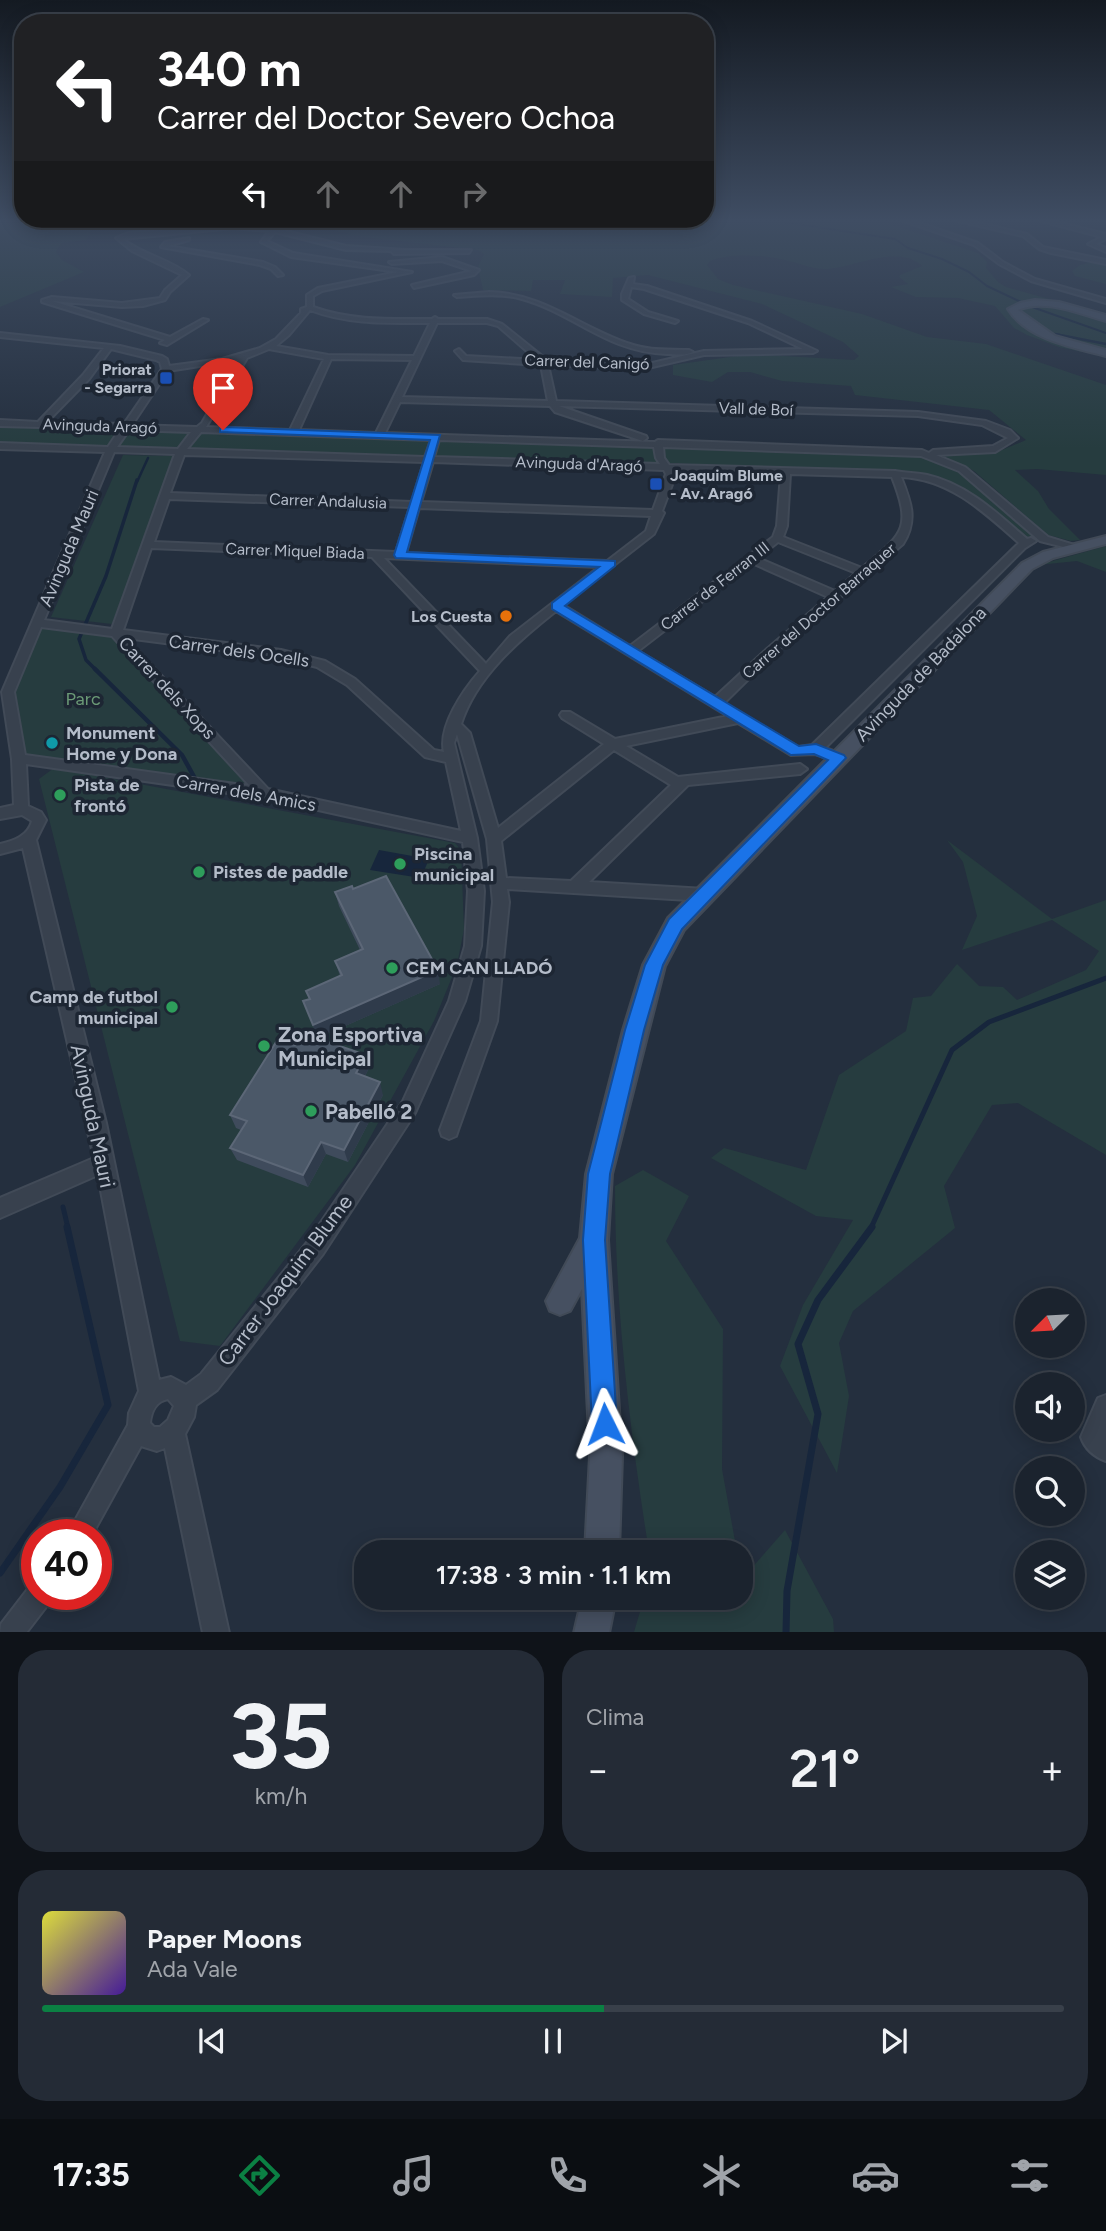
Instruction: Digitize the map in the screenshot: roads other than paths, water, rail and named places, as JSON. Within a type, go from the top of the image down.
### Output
[{"type":"street","points":[[164,296],[163,299],[137,304],[49,299],[44,301],[170,339]]},
{"type":"street","points":[[0,335],[109,346],[147,354],[164,361],[166,369],[187,368],[268,346],[284,336],[310,311],[310,296]]},
{"type":"street","points":[[513,296],[551,309],[625,345],[648,350],[704,353]]},
{"type":"street","name":"Carrer del Canigó","points":[[625,296],[628,303],[646,313],[676,321]]},
{"type":"street","name":"Carrer del Canigó","points":[[459,351],[463,358],[641,367],[704,353],[813,351],[750,322],[672,296]]},
{"type":"street","points":[[1089,296],[1106,301]]},
{"type":"street","points":[[1106,318],[1045,304],[1018,306],[1013,311],[1051,338],[1106,353]]},
{"type":"street","points":[[310,311],[367,321],[435,319],[494,322],[544,362],[552,403],[564,412],[658,443],[660,458],[671,474],[650,532],[513,639],[469,692],[453,725],[448,743],[449,758]]},
{"type":"street","points":[[380,434],[435,319]]},
{"type":"street","points":[[147,354],[205,320]]},
{"type":"street","points":[[40,424],[86,377],[109,346]]},
{"type":"street","points":[[268,346],[328,357],[416,358]]},
{"type":"street","name":"Carrer dels Xops","points":[[245,354],[205,424],[183,451],[116,634],[264,793]]},
{"type":"street","points":[[294,431],[328,357]]},
{"type":"street","name":"Avinguda Mauri","points":[[21,810],[19,760],[8,692],[111,449],[166,369]]},
{"type":"street","name":"Vall de Boí","points":[[396,399],[918,414],[994,426],[1010,432],[1014,438],[996,449],[922,453]]},
{"type":"street","name":"Avinguda Aragó","points":[[0,423],[199,429]]},
{"type":"street","name":"Avinguda d'Aragó","points":[[199,429],[922,453],[962,469],[1044,538],[1076,547]]},
{"type":"street","points":[[629,433],[643,443],[644,466]]},
{"type":"street","points":[[400,555],[436,438]]},
{"type":"street","name":"Avinguda Aragó","points":[[0,446],[111,449]]},
{"type":"street","name":"Avinguda d'Aragó","points":[[111,449],[925,476],[958,488],[1022,546],[1034,561]]},
{"type":"street","name":"Carrer de Ferran III","points":[[632,650],[777,538],[782,526],[786,472]]},
{"type":"street","name":"Carrer del Doctor Barraquer","points":[[716,702],[771,651],[899,542],[908,528],[909,509],[895,474]]},
{"type":"street","name":"Carrer Andalusia","points":[[166,496],[659,513]]},
{"type":"street","points":[[777,538],[863,572]]},
{"type":"street","points":[[556,606],[796,752],[816,748],[1022,546],[1044,538]]},
{"type":"street","name":"Avinguda de Badalona","points":[[602,1540],[606,1456],[594,1240],[599,1174],[654,965],[676,924],[705,895],[809,775],[839,758],[1015,577],[1034,561],[1106,540]]},
{"type":"street","name":"Carrer Miquel Biada","points":[[147,545],[611,564]]},
{"type":"street","points":[[376,555],[477,663],[487,670]]},
{"type":"street","points":[[752,559],[836,596]]},
{"type":"street","name":"Carrer dels Ocells","points":[[38,623],[281,654],[321,663],[351,682],[430,754],[449,758]]},
{"type":"street","points":[[566,715],[676,782],[809,775]]},
{"type":"street","points":[[494,839],[613,744],[741,718]]},
{"type":"street","points":[[449,1130],[489,1021],[501,902],[494,839],[464,733],[453,725]]},
{"type":"street","points":[[816,748],[839,758]]},
{"type":"street","points":[[796,752],[793,758],[809,775]]},
{"type":"street","name":"Carrer Joaquim Blume","points":[[184,1400],[209,1382],[316,1247],[409,1107],[457,1001],[472,946],[476,891],[471,838],[449,758]]},
{"type":"street","name":"Carrer dels Amics","points":[[19,760],[264,793],[471,838]]},
{"type":"street","points":[[574,888],[684,781]]},
{"type":"street","points":[[0,814],[21,810],[34,812],[39,820],[36,830],[27,838],[0,849]]},
{"type":"street","name":"Avinguda Mauri","points":[[27,838],[97,1123],[151,1395]]},
{"type":"street","points":[[499,883],[705,895]]},
{"type":"street","points":[[0,1208],[104,1163]]},
{"type":"street","points":[[560,1301],[594,1240]]},
{"type":"street","points":[[88,1519],[139,1427],[140,1410],[151,1395],[171,1388],[181,1394],[184,1400],[183,1416],[173,1432],[159,1440],[153,1440],[142,1433],[139,1427]]},
{"type":"street","points":[[1099,1444],[1106,1406]]},
{"type":"street","points":[[173,1432],[216,1632]]},
{"type":"street","points":[[11,1632],[28,1610]]},
{"type":"street","points":[[591,1632],[596,1610]]},
{"type":"water","name":"Piscina municipal","points":[[379,850],[429,859],[421,878],[370,870]]},
{"type":"waterway","points":[[1009,296],[1023,303]]},
{"type":"waterway","points":[[1032,307],[1106,333]]},
{"type":"waterway","points":[[1060,335],[1055,334],[1106,344]]},
{"type":"waterway","points":[[137,482],[148,458]]},
{"type":"waterway","points":[[95,669],[86,660],[79,639],[106,576],[137,480]]},
{"type":"waterway","points":[[95,669],[182,755],[198,784]]},
{"type":"waterway","points":[[871,1228],[952,1050],[989,1022],[1106,978]]},
{"type":"waterway","points":[[63,1207],[68,1228]]},
{"type":"waterway","points":[[0,1573],[60,1487],[108,1405],[67,1227]]},
{"type":"waterway","points":[[786,1632],[787,1591],[818,1414],[798,1344],[818,1300],[872,1227]]},
{"type":"place","name":"Priorat - Segarra","points":[[166,378]]},
{"type":"place","name":"Joaquim Blume - Av. Aragó","points":[[656,484]]},
{"type":"place","name":"Los Cuesta","points":[[506,616]]},
{"type":"place","name":"Monument Home y Dona","points":[[52,743]]},
{"type":"place","name":"Pista de frontó","points":[[60,795]]},
{"type":"place","name":"Piscina municipal","points":[[400,864]]},
{"type":"place","name":"Pistes de paddle","points":[[199,872]]},
{"type":"place","name":"CEM CAN LLADÓ","points":[[392,968]]},
{"type":"place","name":"Camp de futbol municipal","points":[[172,1007]]},
{"type":"place","name":"Zona Esportiva Municipal","points":[[264,1046]]},
{"type":"place","name":"Pabelló 2","points":[[311,1111]]},
{"type":"park label","name":"Parc","points":[[83,699]]}]
